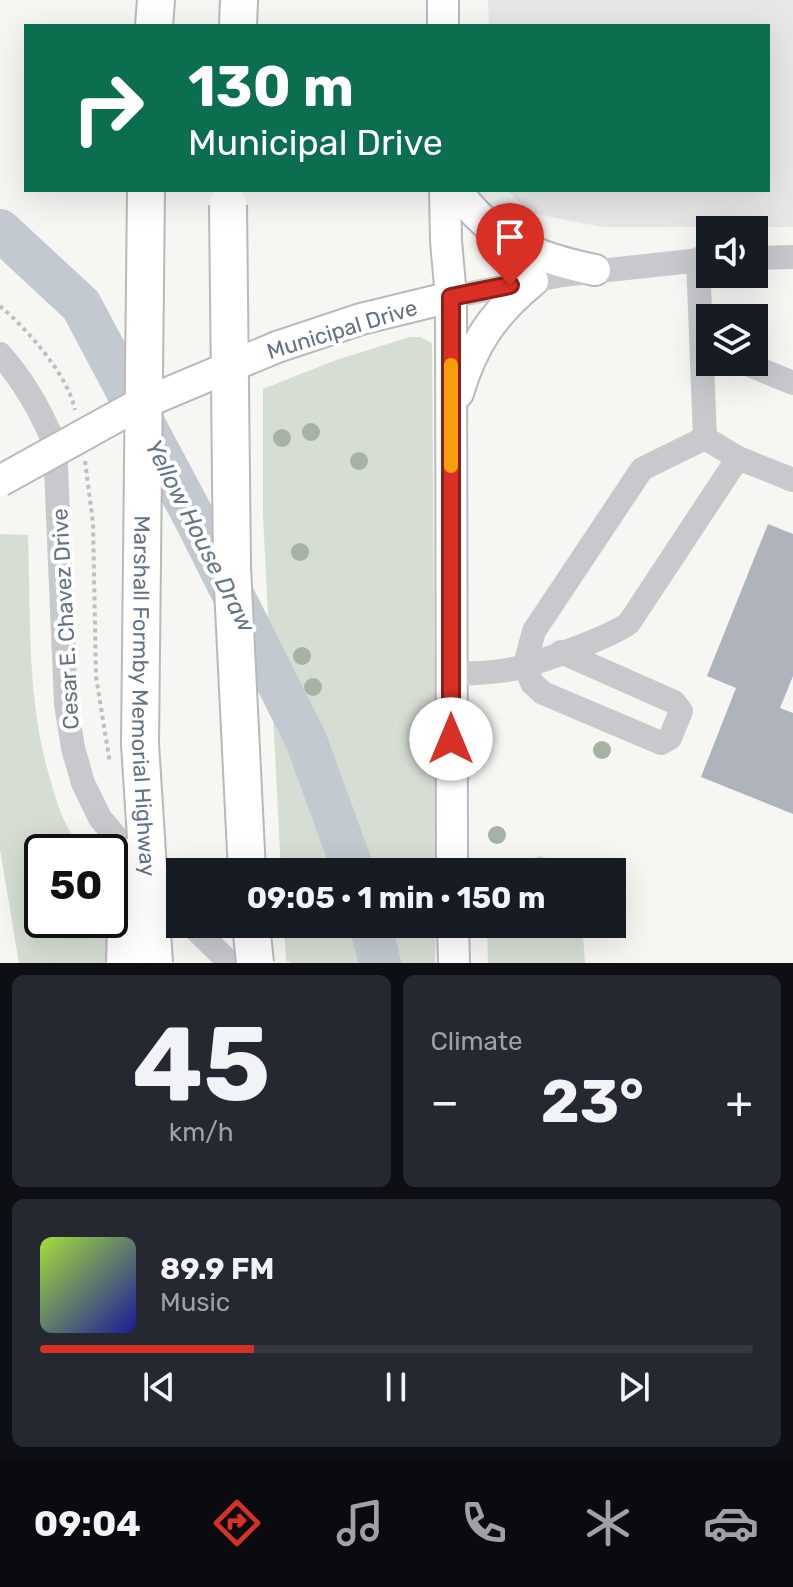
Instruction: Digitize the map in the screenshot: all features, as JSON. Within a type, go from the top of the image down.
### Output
[{"type":"highway","points":[[154,24],[156,0]]},
{"type":"highway","points":[[238,24],[239,0]]},
{"type":"highway","name":"Marshall Formby Memorial Highway","points":[[146,192],[140,744],[154,963]]},
{"type":"highway","points":[[228,198],[232,567],[246,858]]},
{"type":"highway","points":[[125,963],[125,884],[140,744]]},
{"type":"highway","points":[[252,938],[255,963]]},
{"type":"main road","points":[[443,0],[443,24]]},
{"type":"main road","points":[[445,192],[451,297],[452,858]]},
{"type":"main road","points":[[458,192],[493,228],[512,242],[552,261],[595,270]]},
{"type":"main road","points":[[451,417],[464,375],[487,327],[501,308],[533,281]]},
{"type":"main road","name":"Municipal Drive","points":[[0,481],[132,408],[277,347],[361,319],[451,297]]},
{"type":"main road","points":[[453,938],[454,963]]},
{"type":"street","points":[[768,258],[793,257]]},
{"type":"street","name":"Municipal Drive","points":[[451,297],[595,270],[696,260]]},
{"type":"street","name":"Cesar E. Chavez Drive","points":[[0,354],[19,375],[39,406],[55,445],[66,704],[73,748],[83,783],[100,818],[166,896]]},
{"type":"street","points":[[768,373],[793,383]]},
{"type":"street","points":[[705,438],[706,376]]},
{"type":"street","points":[[705,438],[738,458],[793,480]]},
{"type":"street","points":[[561,652],[674,702],[681,711],[670,738],[661,743],[543,693],[532,683],[525,665],[534,631],[642,469],[705,438]]},
{"type":"street","points":[[451,675],[511,670],[619,631],[629,623],[738,458]]},
{"type":"street","points":[[204,938],[230,963]]},
{"type":"path","points":[[0,306],[31,337],[57,372],[72,396],[77,424]]},
{"type":"path","points":[[83,451],[93,523],[96,677],[110,766]]},
{"type":"shaded area","points":[[488,0],[793,0],[793,227],[768,227],[768,216],[696,216],[696,227],[603,227],[531,213],[509,192],[770,192],[770,24],[489,24]]},
{"type":"shaded area","points":[[410,337],[420,337],[432,343],[436,858],[280,858],[263,516],[263,389],[336,360]]},
{"type":"shaded area","points":[[0,534],[28,535],[31,661],[38,724],[58,805],[72,834],[24,834],[24,938],[110,938],[111,963],[19,963],[0,850]]},
{"type":"shaded area","points":[[285,938],[436,938],[435,963],[290,963],[286,960]]},
{"type":"shaded area","points":[[487,938],[583,938],[585,963],[488,963]]},
{"type":"building","points":[[768,524],[793,534],[793,676],[780,708],[793,713],[793,814],[701,777],[736,688],[707,676]]},
{"type":"waterway","name":"Yellow House Draw","points":[[0,230],[81,305],[197,523],[306,740],[349,858]]},
{"type":"waterway","name":"Yellow House Draw","points":[[374,938],[380,963]]},
{"type":"slow traffic","points":[[451,365],[451,466]]},
{"type":"route","points":[[451,739],[451,297],[510,285]]}]
